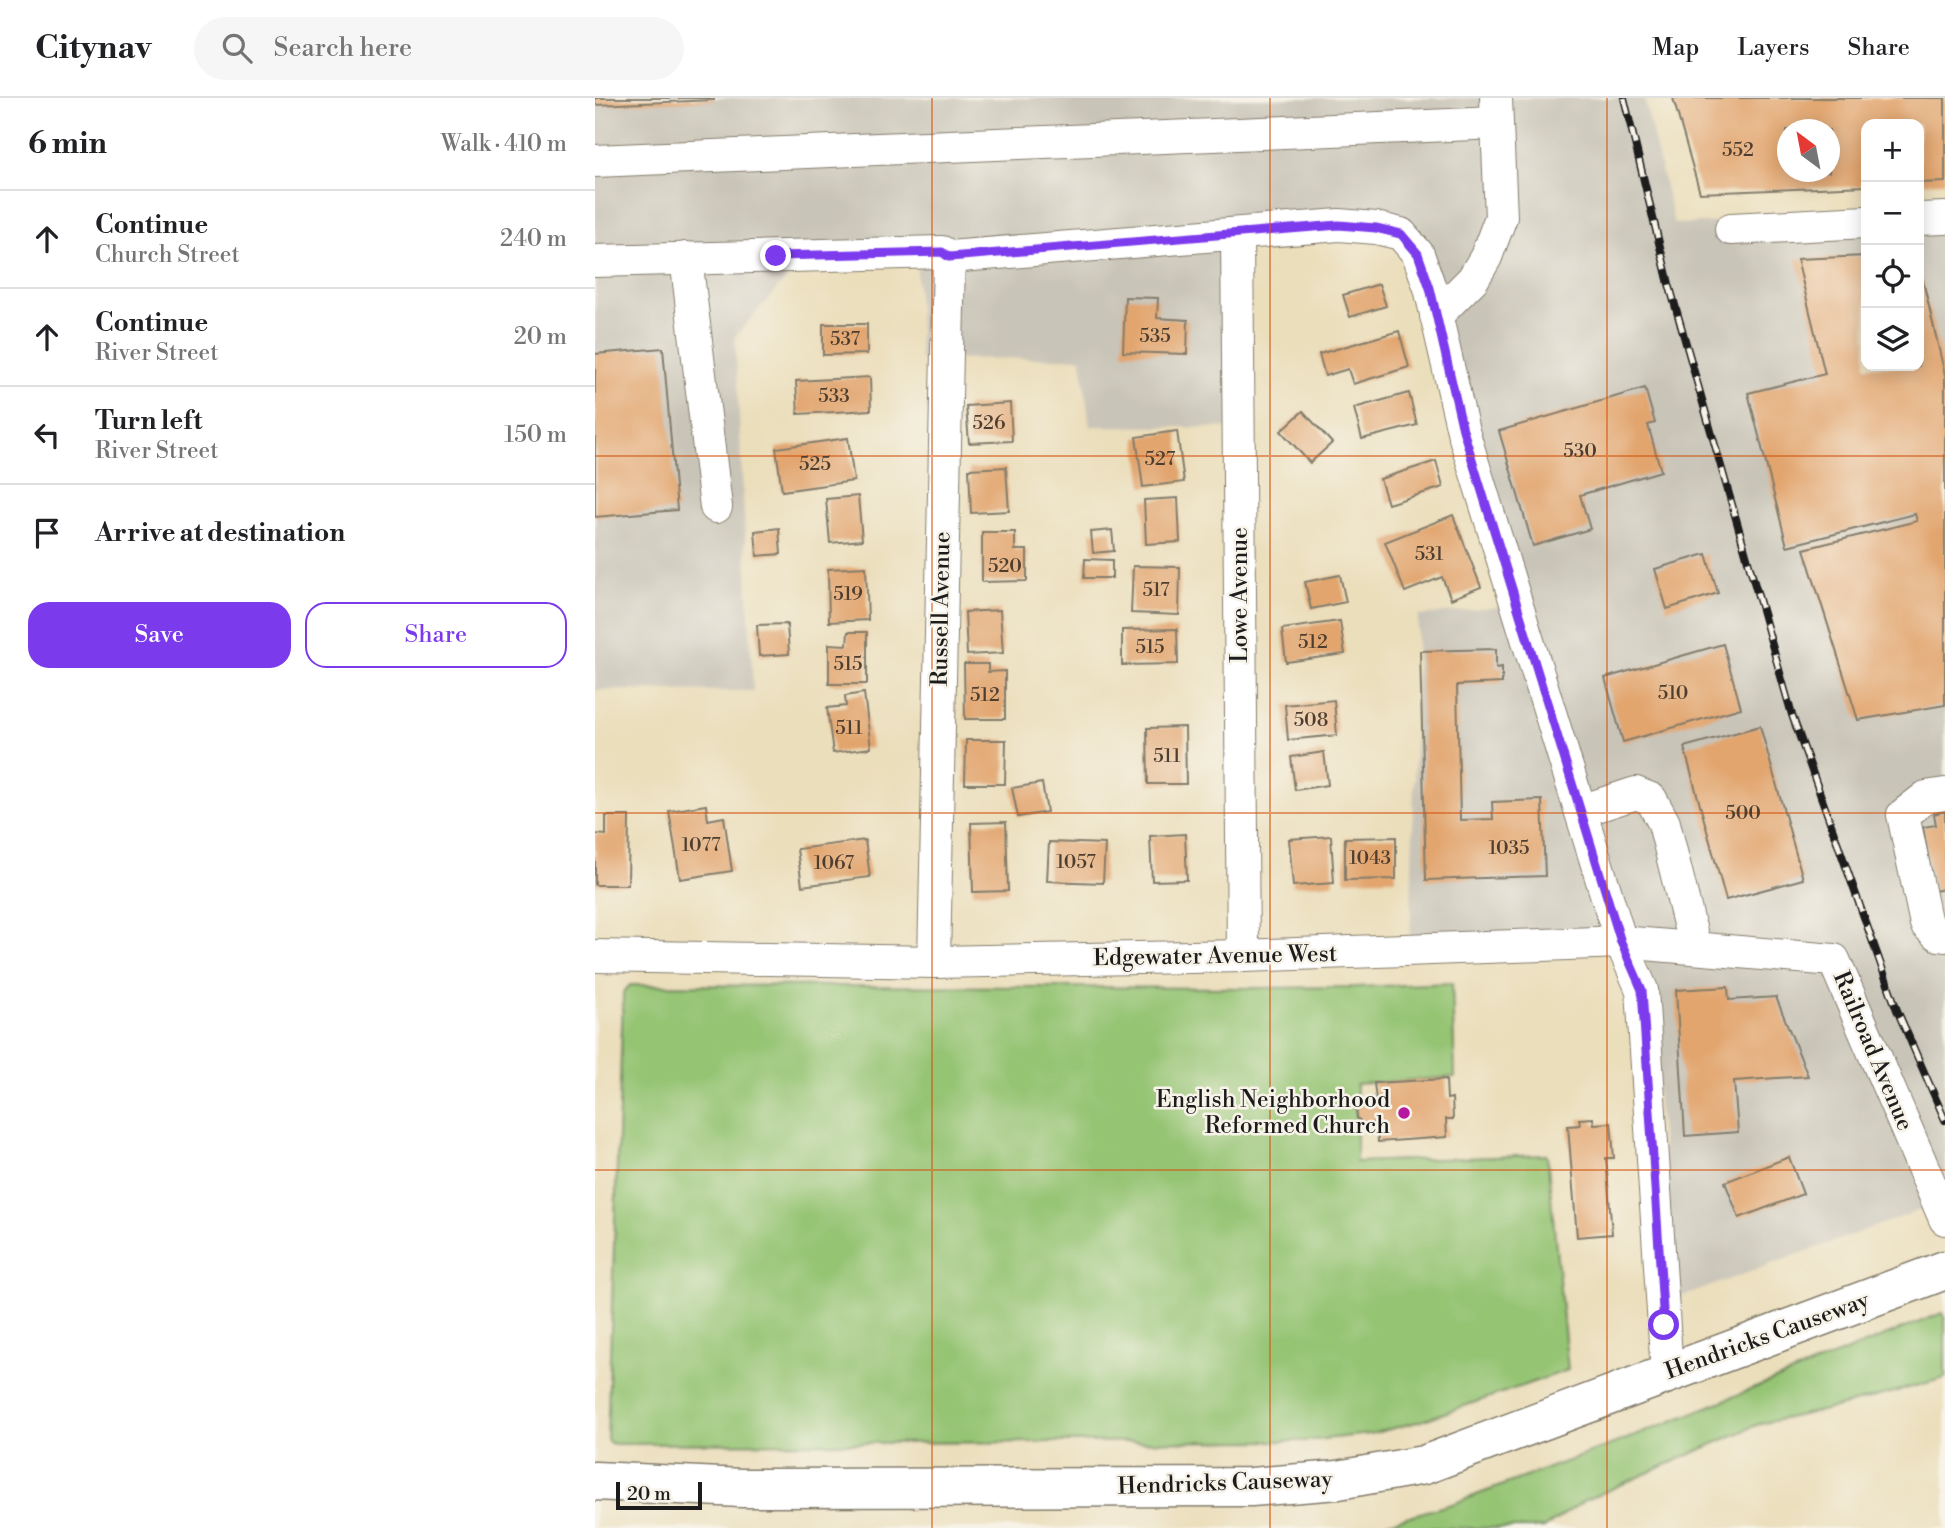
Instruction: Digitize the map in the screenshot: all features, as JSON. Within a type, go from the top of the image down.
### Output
[{"type":"main road","name":"Hendricks Causeway","points":[[595,1482],[742,1488],[1251,1487],[1338,1480],[1424,1465],[1931,1276]]},
{"type":"street","points":[[595,161],[1496,110],[1501,217],[1486,257],[1473,279],[1436,316]]},
{"type":"street","points":[[1924,219],[1945,218]]},
{"type":"street","points":[[1731,229],[1861,222]]},
{"type":"street","points":[[595,261],[942,252],[949,257],[1339,225],[1376,228],[1401,234],[1418,254],[1430,288],[1463,430],[1621,942],[1642,990],[1667,1373]]},
{"type":"street","name":"Lowe Avenue","points":[[1237,234],[1243,957]]},
{"type":"street","name":"Russell Avenue","points":[[934,962],[949,257]]},
{"type":"street","points":[[686,258],[716,508]]},
{"type":"street","points":[[1581,811],[1636,793],[1651,799],[1664,823],[1695,948]]},
{"type":"street","points":[[1945,794],[1926,797],[1903,815],[1926,924],[1938,935],[1945,936]]},
{"type":"street","name":"Edgewater Avenue West","points":[[595,956],[934,962],[1243,957],[1621,942],[1834,960]]},
{"type":"street","name":"Railroad Avenue","points":[[1834,960],[1945,1219]]},
{"type":"shaded area","points":[[595,98],[1644,98],[1674,224],[1861,218],[1861,371],[1924,371],[1924,217],[1945,216],[1945,1201],[1675,1299],[1645,950],[1410,952],[1418,616],[1525,604],[1417,240],[1240,242],[1244,428],[1090,426],[1081,358],[920,359],[916,247],[813,248],[735,337],[753,691],[595,690]]},
{"type":"green space","points":[[1452,983],[1455,1077],[1356,1084],[1356,1162],[1547,1155],[1568,1370],[1421,1421],[1371,1434],[1305,1441],[616,1444],[607,1439],[623,993],[630,985],[1254,988]]},
{"type":"green space","points":[[1942,1313],[1945,1320],[1945,1378],[1839,1407],[1759,1424],[1584,1501],[1544,1528],[1368,1528],[1455,1503],[1640,1434]]},
{"type":"building","points":[[595,98],[714,98],[714,100],[595,105]]},
{"type":"building","points":[[1673,98],[1945,98],[1945,182],[1924,183],[1924,119],[1861,119],[1861,186],[1700,193]]},
{"type":"building","points":[[1861,256],[1861,371],[1924,371],[1924,285],[1945,375],[1945,705],[1858,720],[1804,549],[1917,521],[1915,514],[1787,546],[1748,393],[1825,374],[1797,259]]},
{"type":"building","points":[[1379,284],[1386,306],[1350,317],[1343,295]]},
{"type":"building","points":[[1125,297],[1158,298],[1157,318],[1188,320],[1187,354],[1123,352]]},
{"type":"building","points":[[823,324],[867,324],[867,354],[823,355]]},
{"type":"building","points":[[1399,331],[1409,367],[1353,384],[1348,369],[1325,376],[1319,354]]},
{"type":"building","points":[[663,348],[677,510],[595,517],[595,354]]},
{"type":"building","points":[[870,377],[871,410],[798,414],[796,381]]},
{"type":"building","points":[[1645,388],[1655,423],[1648,425],[1661,471],[1580,495],[1590,529],[1533,546],[1499,431]]},
{"type":"building","points":[[1409,393],[1417,425],[1362,439],[1354,408]]},
{"type":"building","points":[[1010,403],[1012,441],[969,443],[966,406]]},
{"type":"building","points":[[1303,411],[1332,443],[1310,463],[1281,431]]},
{"type":"building","points":[[1177,431],[1184,482],[1143,487],[1136,437]]},
{"type":"building","points":[[848,438],[854,481],[782,491],[776,448]]},
{"type":"building","points":[[1436,461],[1443,487],[1388,504],[1380,479]]},
{"type":"building","points":[[1006,467],[1009,511],[971,513],[969,469]]},
{"type":"building","points":[[858,496],[862,540],[830,543],[826,499]]},
{"type":"building","points":[[1178,498],[1180,542],[1146,544],[1144,500]]},
{"type":"building","points":[[1453,515],[1481,587],[1451,599],[1442,577],[1405,592],[1385,542]]},
{"type":"building","points":[[779,528],[781,554],[757,556],[755,531]]},
{"type":"building","points":[[1112,530],[1114,551],[1093,553],[1091,532]]},
{"type":"building","points":[[982,532],[1015,532],[1015,550],[1027,550],[1027,581],[982,582]]},
{"type":"building","points":[[1706,554],[1718,593],[1667,609],[1655,569]]},
{"type":"building","points":[[1085,559],[1112,560],[1112,578],[1084,578]]},
{"type":"building","points":[[1133,566],[1180,567],[1179,615],[1131,613]]},
{"type":"building","points":[[866,567],[868,620],[829,622],[828,569]]},
{"type":"building","points":[[1340,575],[1346,602],[1311,609],[1305,582]]},
{"type":"building","points":[[1000,610],[1003,653],[967,655],[965,612]]},
{"type":"building","points":[[1340,621],[1345,654],[1286,662],[1282,629]]},
{"type":"building","points":[[787,624],[789,654],[759,656],[757,625]]},
{"type":"building","points":[[1177,629],[1178,664],[1122,665],[1122,630]]},
{"type":"building","points":[[848,632],[867,632],[867,684],[829,684],[829,644],[847,645]]},
{"type":"building","points":[[1723,644],[1741,708],[1623,742],[1605,678]]},
{"type":"building","points":[[1496,649],[1496,668],[1502,667],[1502,683],[1457,685],[1460,820],[1493,819],[1492,802],[1542,800],[1545,876],[1426,880],[1420,651]]},
{"type":"building","points":[[964,664],[988,664],[988,672],[1005,671],[1005,719],[965,719]]},
{"type":"building","points":[[864,693],[871,748],[833,753],[827,708],[846,706],[845,696]]},
{"type":"building","points":[[1334,700],[1337,735],[1288,740],[1285,705]]},
{"type":"building","points":[[1760,726],[1803,879],[1726,900],[1684,747]]},
{"type":"building","points":[[1185,727],[1186,784],[1148,784],[1147,728]]},
{"type":"building","points":[[966,740],[1006,740],[1005,784],[965,784]]},
{"type":"building","points":[[1324,752],[1328,785],[1295,790],[1291,757]]},
{"type":"building","points":[[1042,783],[1047,812],[1018,817],[1012,788]]},
{"type":"building","points":[[706,805],[708,820],[724,817],[732,871],[680,879],[669,811]]},
{"type":"building","points":[[1945,811],[1945,889],[1934,891],[1923,827],[1936,825],[1934,814]]},
{"type":"building","points":[[606,816],[629,816],[628,885],[595,885],[595,834],[606,835]]},
{"type":"building","points":[[1006,822],[1008,891],[973,892],[971,823]]},
{"type":"building","points":[[1185,834],[1187,880],[1152,881],[1150,836]]},
{"type":"building","points":[[1331,836],[1334,883],[1293,886],[1289,839]]},
{"type":"building","points":[[1396,837],[1396,879],[1345,880],[1345,838]]},
{"type":"building","points":[[865,840],[870,877],[802,886],[797,849]]},
{"type":"building","points":[[1049,842],[1105,844],[1103,883],[1047,881]]},
{"type":"building","points":[[1728,987],[1729,1000],[1776,997],[1808,1076],[1734,1081],[1738,1132],[1685,1136],[1676,990]]},
{"type":"building","name":"English Neighborhood Reformed Church","points":[[1446,1079],[1447,1099],[1452,1098],[1453,1119],[1446,1119],[1447,1137],[1378,1142],[1377,1123],[1364,1124],[1357,1118],[1356,1108],[1361,1101],[1376,1100],[1374,1083]]},
{"type":"building","points":[[1593,1118],[1594,1124],[1611,1123],[1614,1158],[1606,1158],[1612,1234],[1577,1237],[1568,1126],[1580,1125],[1579,1119]]},
{"type":"building","points":[[1789,1157],[1803,1194],[1739,1218],[1725,1182]]},
{"type":"railway","points":[[1624,98],[1669,284],[1792,715],[1897,1010],[1945,1120]]},
{"type":"place","name":"English Neighborhood Reformed Church","points":[[1404,1113]]},
{"type":"route","points":[[776,256],[942,252],[949,257],[1339,225],[1376,228],[1401,234],[1418,254],[1430,288],[1463,430],[1621,942],[1642,990],[1664,1325]]}]
